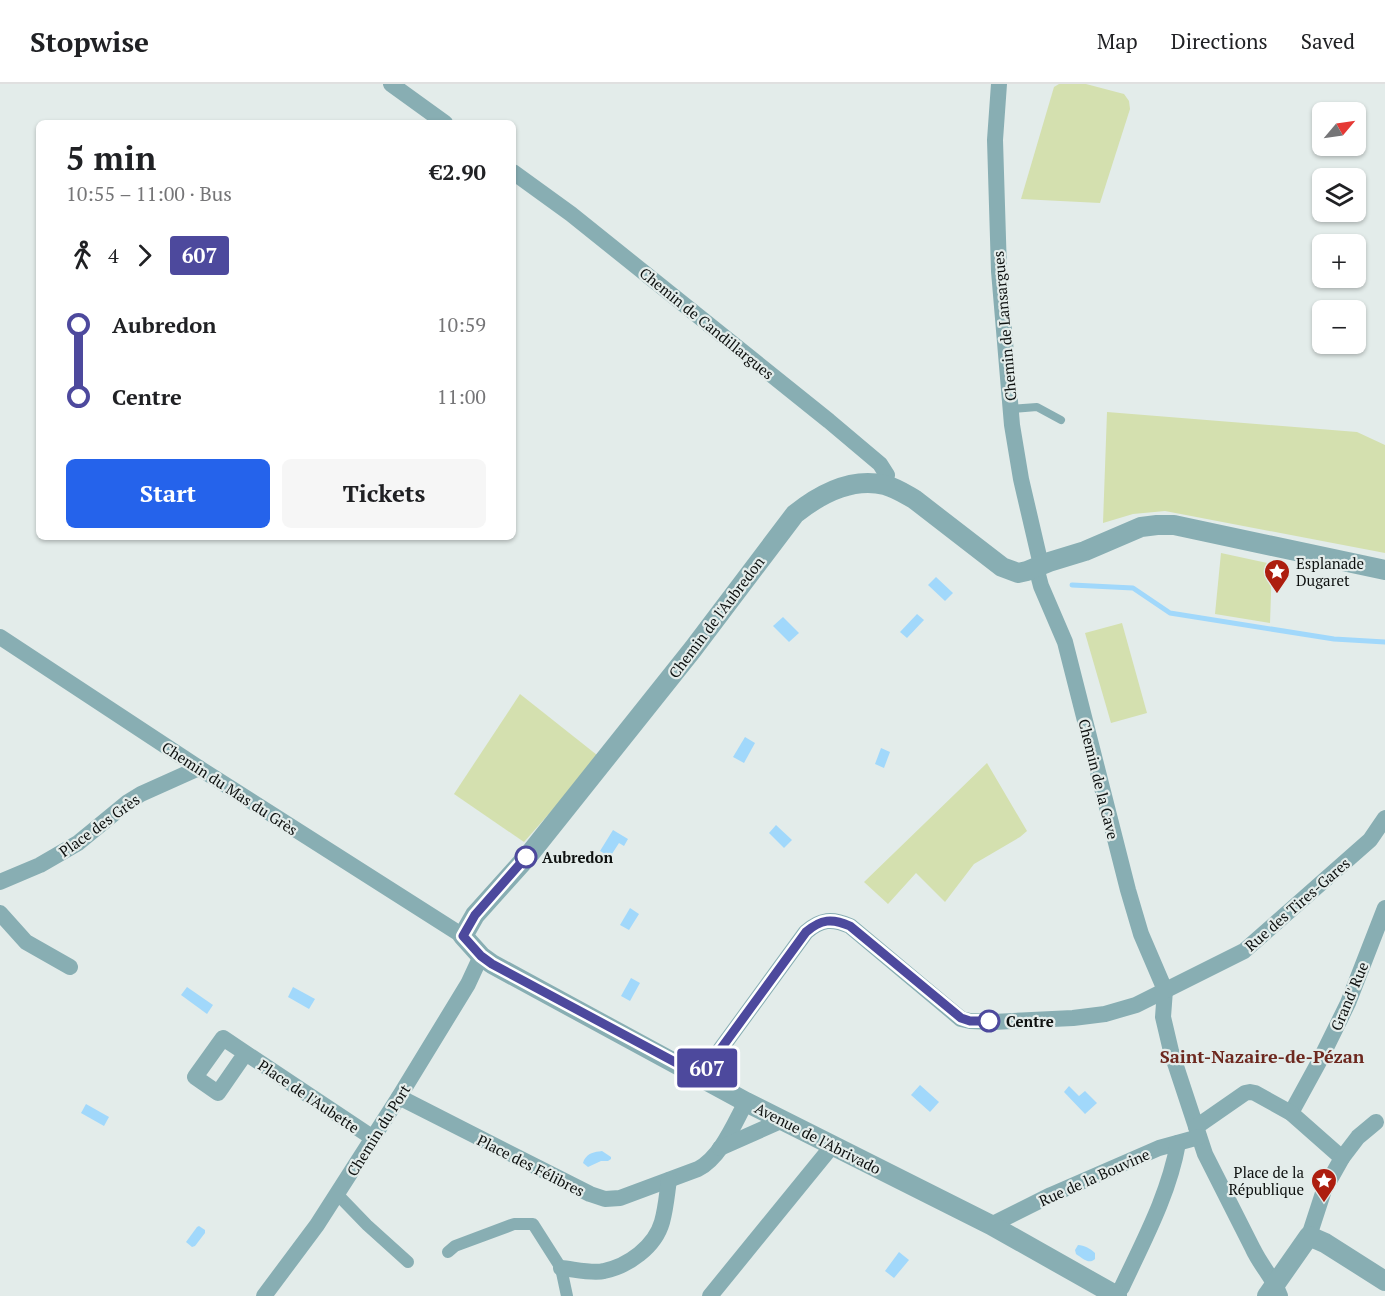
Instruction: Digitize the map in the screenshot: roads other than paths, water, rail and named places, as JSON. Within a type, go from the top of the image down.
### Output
[{"type":"street","points":[[392,84],[441,120]]},
{"type":"street","name":"Chemin de Lansargues","points":[[999,84],[995,140],[999,271],[1011,409],[1021,479],[1038,566]]},
{"type":"street","name":"Chemin de Candillargues","points":[[516,174],[571,214],[838,428],[880,464],[886,475],[884,485]]},
{"type":"street","name":"Chemin de l'Aubredon","points":[[463,936],[475,915],[584,788],[795,514],[810,502],[829,492],[847,486],[866,484],[884,485],[900,491],[915,499],[1002,567],[1018,573],[1085,551],[1141,527],[1157,525],[1174,525],[1385,570]]},
{"type":"street","name":"Chemin de la Cave","points":[[1038,566],[1041,586],[1065,642],[1141,934],[1165,990]]},
{"type":"street","name":"Chemin du Mas du Grès","points":[[0,637],[199,768],[463,936]]},
{"type":"street","name":"Place des Grès","points":[[0,882],[40,865],[78,843],[141,794],[199,768]]},
{"type":"street","name":"Rue des Tires-Gares","points":[[701,1076],[806,932],[815,925],[827,921],[839,921],[850,926],[961,1018],[970,1021],[1073,1018],[1105,1014],[1136,1005],[1244,951],[1370,840],[1385,818]]},
{"type":"street","name":"Grand' Rue","points":[[1292,1113],[1348,1004],[1385,908]]},
{"type":"street","points":[[0,913],[26,942],[70,967]]},
{"type":"street","name":"Avenue de l'Abrivado","points":[[463,936],[481,956],[492,964],[746,1102],[991,1225],[1116,1296]]},
{"type":"street","name":"Chemin du Port","points":[[264,1296],[317,1225],[373,1138],[468,984],[481,956]]},
{"type":"street","points":[[1165,990],[1163,1017],[1171,1051],[1205,1154],[1272,1287],[1317,1239],[1324,1190],[1342,1158],[1358,1137],[1376,1122]]},
{"type":"street","name":"Place de l'Aubette","points":[[246,1053],[373,1138]]},
{"type":"street","name":"Rue de la Bouvine","points":[[991,1225],[1051,1195],[1159,1148],[1178,1143],[1198,1132],[1245,1093],[1255,1093],[1292,1113]]},
{"type":"street","name":"Place des Félibres","points":[[399,1097],[590,1194],[605,1199],[620,1198],[706,1165],[720,1148],[746,1102]]},
{"type":"street","points":[[1292,1113],[1342,1158]]},
{"type":"street","name":"Place des Félibres","points":[[720,1148],[783,1120]]},
{"type":"street","points":[[1116,1296],[1160,1207],[1175,1162],[1178,1143]]},
{"type":"street","points":[[710,1296],[833,1145]]},
{"type":"street","points":[[561,1268],[602,1272],[638,1256],[656,1235],[662,1222],[669,1180]]},
{"type":"street","points":[[337,1194],[408,1262]]},
{"type":"street","points":[[448,1252],[456,1246],[514,1224],[533,1224],[561,1268],[567,1296]]},
{"type":"street","points":[[1317,1239],[1385,1281]]},
{"type":"lane","points":[[1011,409],[1037,407],[1061,420]]},
{"type":"water","points":[[936,577],[953,593],[945,601],[928,585]]},
{"type":"water","points":[[917,614],[924,620],[907,638],[900,632]]},
{"type":"water","points":[[783,617],[799,633],[789,642],[773,626]]},
{"type":"water","points":[[745,737],[755,743],[744,763],[733,757]]},
{"type":"water","points":[[881,748],[890,752],[884,768],[875,764]]},
{"type":"water","points":[[776,825],[792,840],[784,848],[769,833]]},
{"type":"water","points":[[613,830],[628,839],[624,846],[619,843],[610,857],[600,851]]},
{"type":"water","points":[[630,908],[639,914],[629,930],[620,925]]},
{"type":"water","points":[[631,978],[640,983],[630,1001],[621,996]]},
{"type":"water","points":[[187,987],[213,1005],[207,1014],[181,995]]},
{"type":"water","points":[[293,987],[315,999],[309,1009],[288,997]]},
{"type":"water","points":[[920,1085],[939,1102],[930,1112],[911,1095]]},
{"type":"water","points":[[1069,1086],[1079,1096],[1085,1091],[1097,1103],[1085,1114],[1064,1092]]},
{"type":"water","points":[[86,1104],[109,1117],[104,1126],[81,1113]]},
{"type":"water","points":[[602,1151],[611,1159],[588,1167],[583,1163],[589,1154]]},
{"type":"water","points":[[199,1226],[205,1230],[205,1233],[192,1247],[186,1242]]},
{"type":"water","points":[[1078,1245],[1085,1246],[1095,1253],[1095,1259],[1088,1261],[1076,1254],[1075,1250]]},
{"type":"water","points":[[899,1252],[909,1260],[894,1278],[885,1271]]},
{"type":"waterway","points":[[1072,585],[1133,588],[1170,613],[1334,639],[1385,642]]},
{"type":"place","name":"Esplanade Dugaret","points":[[1277,595]]},
{"type":"place","name":"Aubredon","points":[[526,857]]},
{"type":"place","name":"Centre","points":[[989,1021]]},
{"type":"place","name":"Place de la République","points":[[1324,1204]]},
{"type":"district","name":"Saint-Nazaire-de-Pézan","points":[[1262,1056]]}]
